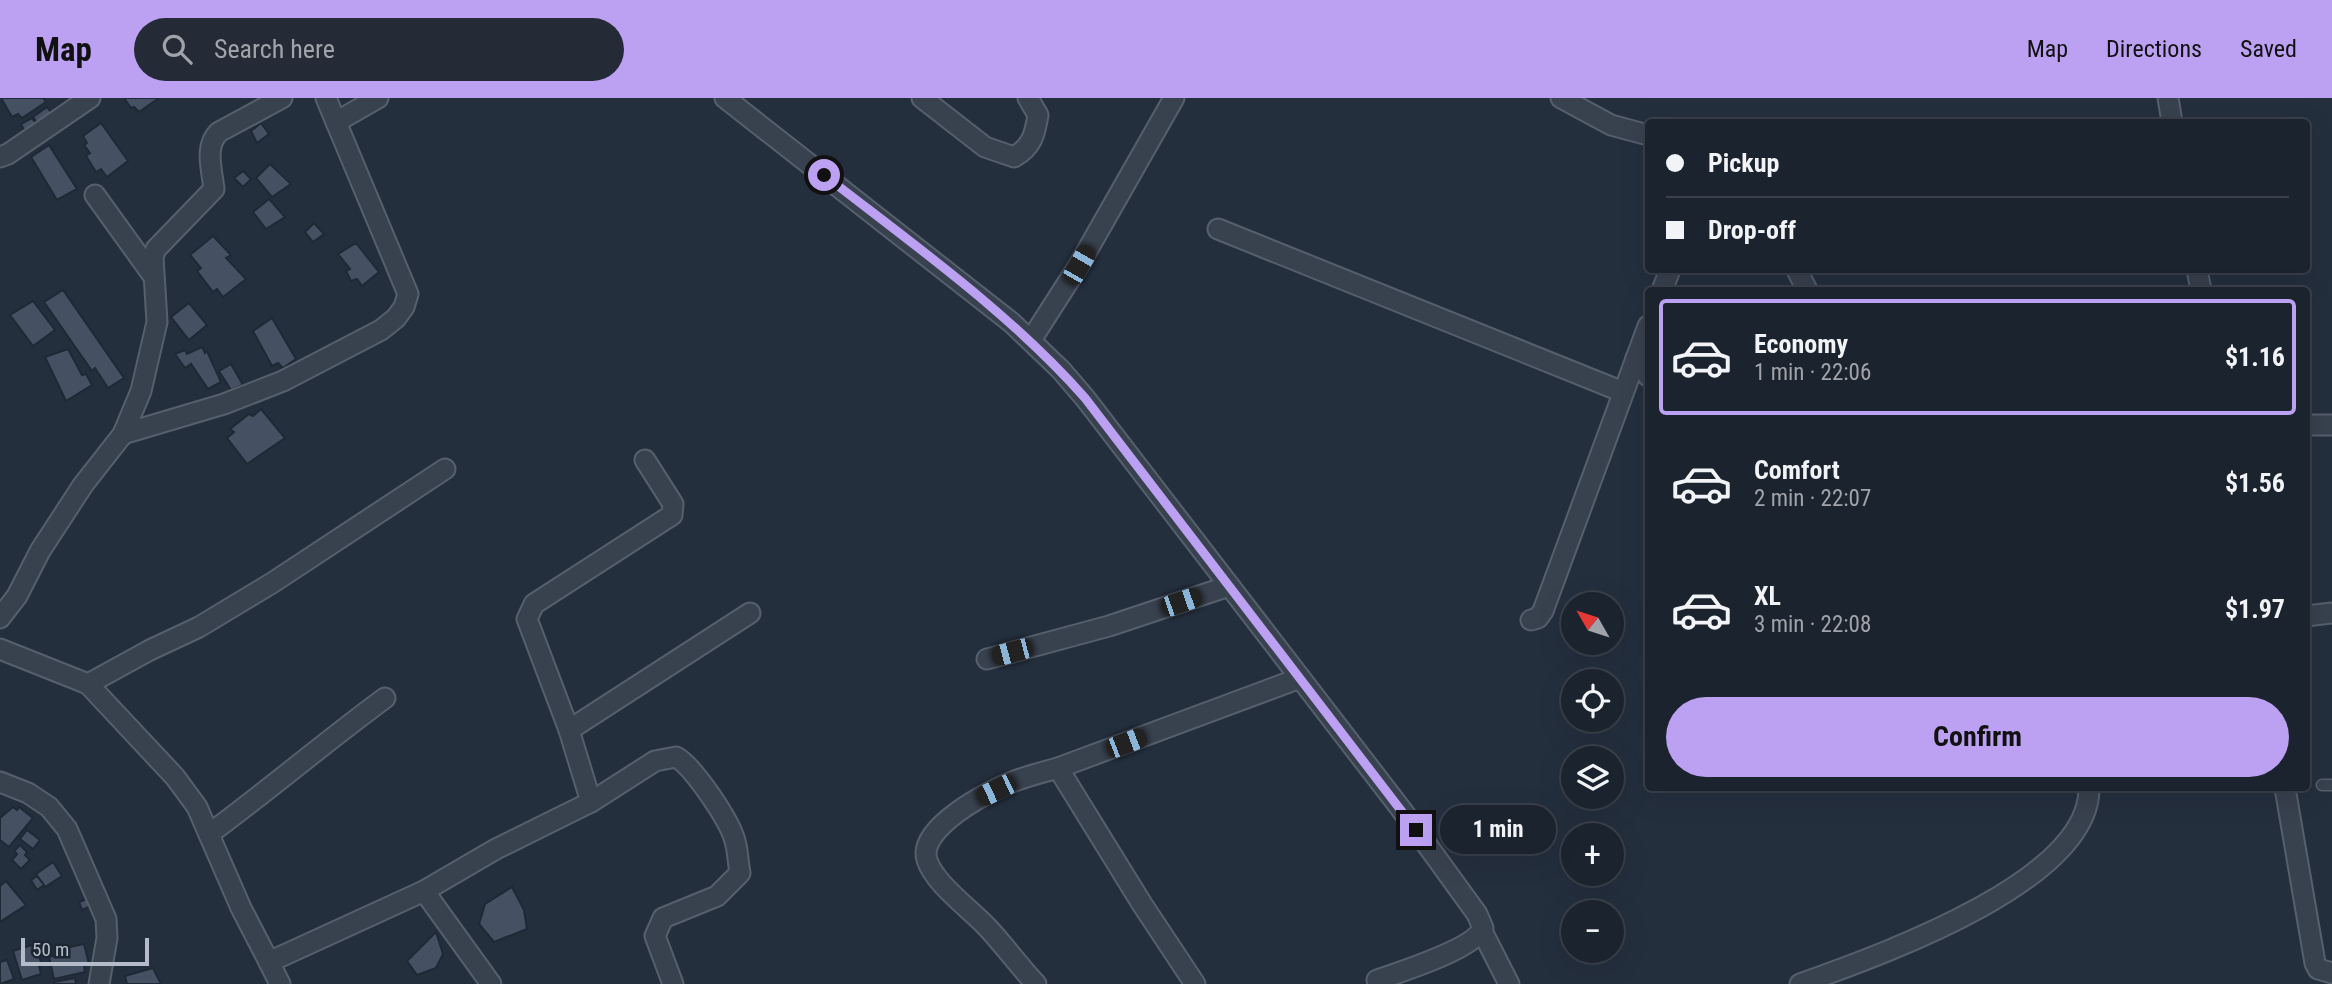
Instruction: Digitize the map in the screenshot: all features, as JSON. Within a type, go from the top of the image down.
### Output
[{"type":"street","points":[[0,157],[90,98]]},
{"type":"street","points":[[0,618],[17,596],[40,551],[83,485],[123,434],[141,391],[157,322],[153,257],[156,249],[214,189],[210,146],[213,137],[282,98]]},
{"type":"street","points":[[123,434],[224,404],[283,381],[381,330],[396,318],[404,307],[408,294],[326,98]]},
{"type":"street","points":[[336,122],[378,98]]},
{"type":"street","points":[[725,98],[1031,340],[1085,398],[1424,840],[1477,914],[1483,925],[1482,931],[1476,939],[1434,959],[1377,980]]},
{"type":"street","points":[[922,98],[985,147],[1014,157],[1033,141],[1038,115],[1028,98]]},
{"type":"street","points":[[1031,340],[1079,265],[1174,98]]},
{"type":"street","points":[[1561,98],[1611,125],[1645,134]]},
{"type":"street","points":[[2168,98],[2172,119]]},
{"type":"street","points":[[95,195],[155,278]]},
{"type":"street","points":[[1218,229],[1623,393]]},
{"type":"street","points":[[1531,620],[1538,618],[1543,611],[1645,334]]},
{"type":"street","points":[[1636,358],[1645,372]]},
{"type":"street","points":[[2310,425],[2332,425]]},
{"type":"street","points":[[591,802],[569,730],[527,619],[534,604],[672,515],[673,504],[645,460]]},
{"type":"street","points":[[88,684],[199,627],[272,583],[445,469]]},
{"type":"street","points":[[987,659],[1109,626],[1229,586]]},
{"type":"street","points":[[569,730],[750,613]]},
{"type":"street","points":[[2310,616],[2332,613]]},
{"type":"street","points":[[0,649],[88,684],[175,777],[197,807],[241,908],[280,984]]},
{"type":"street","points":[[1036,984],[988,928],[941,882],[927,861],[926,853],[933,834],[978,798],[1014,781],[1058,768],[1300,678]]},
{"type":"street","points":[[209,834],[271,789],[316,750],[385,698]]},
{"type":"street","points":[[269,962],[424,891],[496,849],[591,802],[655,761],[676,757],[691,768],[735,839],[740,873],[717,895],[663,918],[655,936],[673,984]]},
{"type":"street","points":[[1058,768],[1195,984]]},
{"type":"street","points":[[0,782],[28,793],[49,807],[67,829],[106,919],[107,938],[99,984]]},
{"type":"street","points":[[1800,984],[1896,948],[1950,924],[2026,878],[2066,842],[2077,828],[2085,815],[2089,791]]},
{"type":"street","points":[[2286,791],[2315,963],[2318,969],[2332,973]]},
{"type":"street","points":[[424,891],[491,984]]},
{"type":"street","points":[[1482,931],[1509,984]]},
{"type":"building","points":[[1,98],[43,98],[46,102],[22,118],[18,114],[12,117]]},
{"type":"building","points":[[124,98],[159,98],[139,112],[134,107],[131,108]]},
{"type":"building","points":[[47,107],[55,118],[42,129],[33,117]]},
{"type":"building","points":[[32,118],[40,129],[27,136],[21,124]]},
{"type":"building","points":[[101,123],[128,161],[107,177],[101,169],[96,172],[86,156],[90,153],[84,145],[87,143],[83,136]]},
{"type":"building","points":[[261,123],[269,134],[257,143],[251,131]]},
{"type":"building","points":[[49,145],[77,189],[57,200],[31,157]]},
{"type":"building","points":[[270,164],[291,184],[272,197],[256,178]]},
{"type":"building","points":[[243,171],[251,179],[243,187],[234,178]]},
{"type":"building","points":[[269,199],[285,217],[266,229],[253,212]]},
{"type":"building","points":[[314,223],[324,234],[313,242],[305,232]]},
{"type":"building","points":[[213,236],[231,255],[226,258],[246,279],[223,297],[217,289],[213,292],[197,271],[201,268],[190,255]]},
{"type":"building","points":[[356,243],[379,272],[362,286],[357,279],[351,281],[346,271],[350,269],[338,254]]},
{"type":"building","points":[[63,290],[124,378],[108,388],[95,368],[92,371],[44,302]]},
{"type":"building","points":[[33,301],[55,330],[33,346],[10,315]]},
{"type":"building","points":[[189,303],[207,325],[189,340],[171,317]]},
{"type":"building","points":[[272,318],[296,359],[283,368],[278,363],[272,366],[253,331]]},
{"type":"building","points":[[202,347],[205,353],[207,351],[221,382],[208,389],[191,364],[185,368],[175,354],[185,350],[187,354]]},
{"type":"building","points":[[68,349],[82,375],[86,374],[92,385],[66,401],[45,357]]},
{"type":"building","points":[[231,364],[243,385],[231,390],[219,371]]},
{"type":"building","points":[[261,409],[285,438],[247,464],[227,438],[234,432],[230,429],[249,414],[253,416]]},
{"type":"building","points":[[13,807],[17,810],[19,807],[33,818],[9,847],[0,840],[0,818]]},
{"type":"building","points":[[27,830],[40,840],[33,849],[20,839]]},
{"type":"building","points":[[20,845],[30,860],[21,869],[12,860],[17,854],[14,851]]},
{"type":"building","points":[[53,862],[62,876],[45,887],[36,874]]},
{"type":"building","points":[[37,876],[44,885],[37,890],[31,880]]},
{"type":"building","points":[[6,881],[26,905],[0,922],[0,886]]},
{"type":"building","points":[[512,887],[524,910],[527,929],[494,942],[479,924],[485,904]]},
{"type":"building","points":[[87,899],[91,906],[82,910],[79,902]]},
{"type":"building","points":[[436,932],[443,954],[436,968],[417,975],[407,961]]},
{"type":"building","points":[[84,944],[89,964],[84,965],[85,972],[54,979],[49,957],[61,954],[60,949]]},
{"type":"building","points":[[32,945],[42,965],[39,966],[41,974],[22,980],[13,951]]},
{"type":"building","points":[[7,960],[14,979],[0,984],[0,962]]},
{"type":"building","points":[[153,968],[161,984],[127,984],[125,976]]},
{"type":"building","points":[[75,978],[76,984],[54,984],[54,982]]},
{"type":"route","points":[[824,175],[1012,323],[1061,370],[1416,830]]}]
